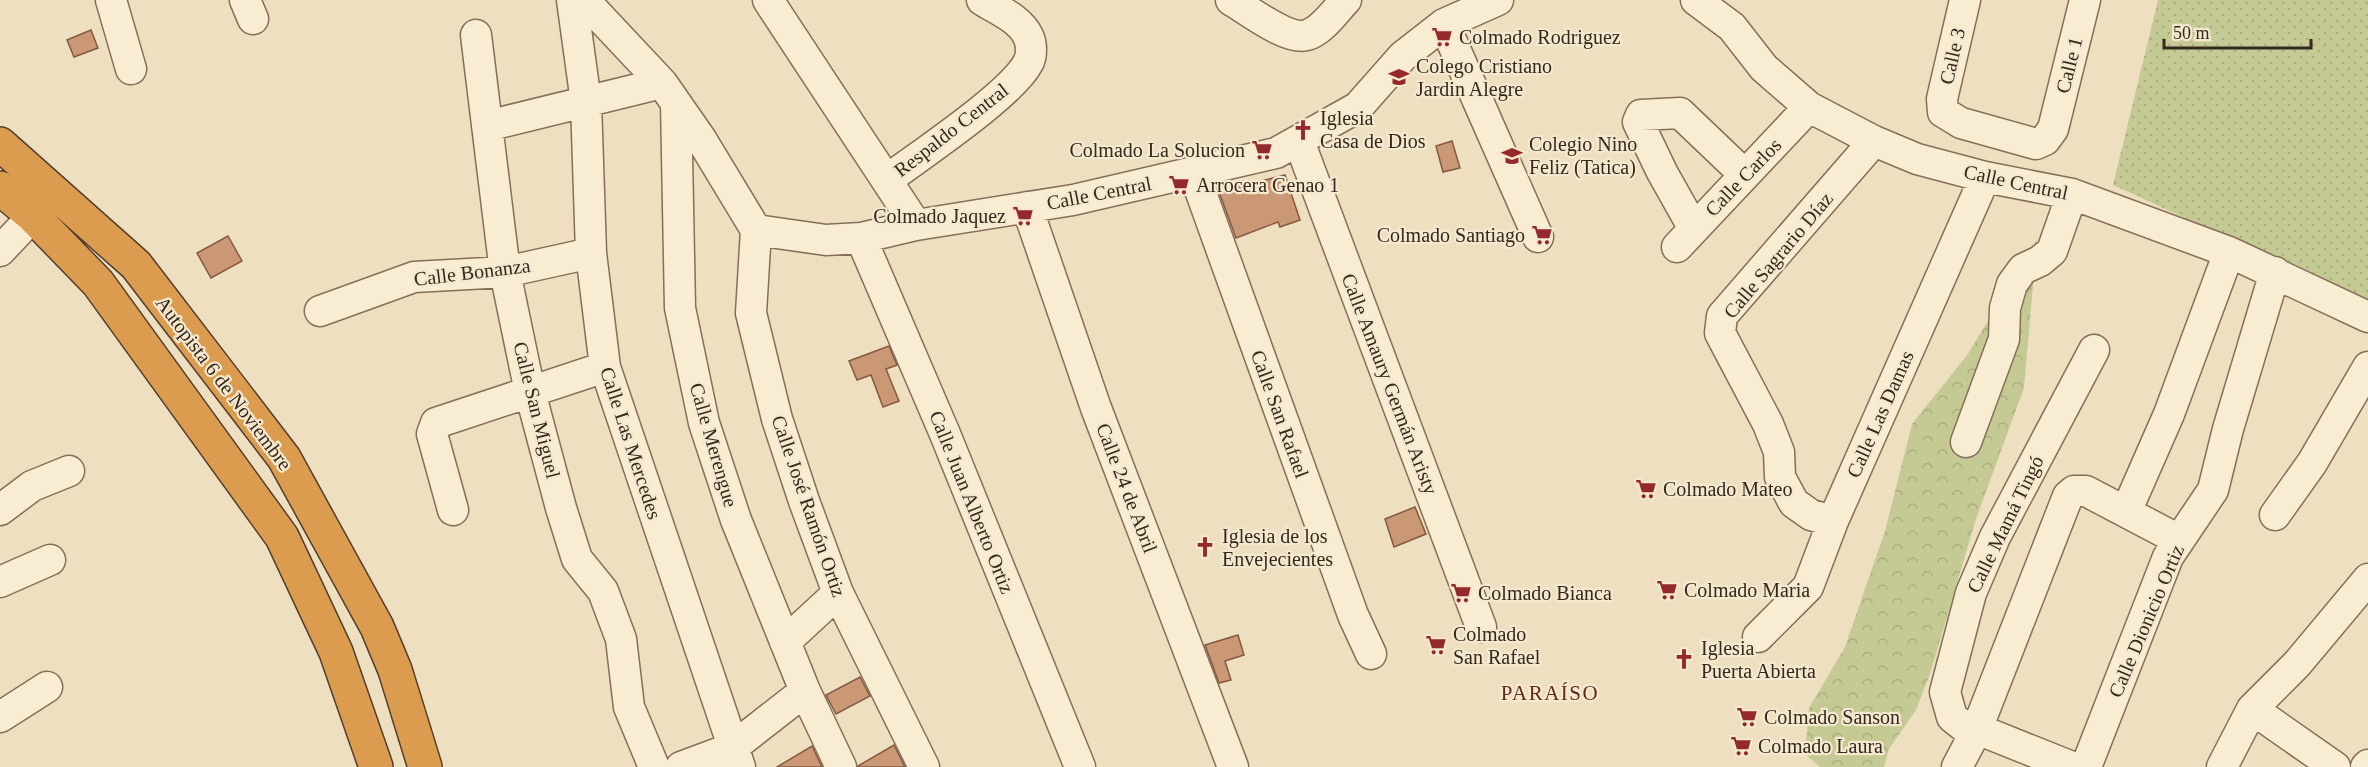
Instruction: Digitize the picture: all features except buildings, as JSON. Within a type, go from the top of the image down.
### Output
[{"type":"highway","name":"Autopista 6 de Noviembre","points":[[0,144],[135,265],[284,458],[377,627],[395,670],[424,767]]},
{"type":"highway","name":"Autopista 6 de Noviembre","points":[[0,188],[33,216],[98,283],[282,537],[336,652],[376,767]]},
{"type":"street","points":[[111,0],[132,69]]},
{"type":"street","name":"Calle Las Mercedes","points":[[572,0],[586,102],[591,253],[605,367],[736,757]]},
{"type":"street","points":[[584,0],[669,93],[756,230]]},
{"type":"street","points":[[768,0],[916,225]]},
{"type":"street","name":"Respaldo Central","points":[[888,180],[1004,91],[1029,63],[1031,48],[1028,36],[1019,23],[982,0]]},
{"type":"street","points":[[1231,0],[1294,36],[1307,35],[1346,0]]},
{"type":"street","name":"Calle Central","points":[[756,230],[826,240],[861,238],[916,225],[1027,207],[1204,172],[1276,153],[1358,108],[1403,56],[1444,24],[1498,0]]},
{"type":"street","name":"Calle Central","points":[[1696,0],[1732,27],[1764,68],[1809,107],[1874,141],[1917,159],[1985,177],[2073,194],[2229,252],[2368,317]]},
{"type":"street","name":"Calle 3","points":[[1965,0],[1942,99],[1943,112],[1961,123],[2036,144],[2045,140],[2053,129]]},
{"type":"street","name":"Calle 1","points":[[2053,129],[2085,0]]},
{"type":"street","points":[[1444,24],[1538,237]]},
{"type":"street","name":"Calle San Miguel","points":[[476,35],[505,272],[531,392],[561,508],[577,559],[603,591],[621,639],[629,707],[654,767]]},
{"type":"street","points":[[487,126],[586,102],[669,93]]},
{"type":"street","name":"Calle Merengue","points":[[669,93],[680,308],[704,423],[736,520],[805,692],[841,767]]},
{"type":"street","name":"Calle Carlos","points":[[1745,175],[1680,112],[1641,115],[1638,122],[1662,172],[1685,238],[1745,175],[1809,107]]},
{"type":"street","name":"Calle Amaury Germán Aristy","points":[[1299,141],[1481,627]]},
{"type":"street","name":"Calle Sagrario Díaz","points":[[1833,521],[1811,515],[1794,503],[1780,477],[1782,467],[1779,452],[1768,424],[1720,333],[1722,316],[1874,141]]},
{"type":"street","name":"Calle San Rafael","points":[[1204,172],[1200,190],[1353,615],[1371,654]]},
{"type":"street","name":"Calle Las Damas","points":[[1758,638],[1808,587],[1833,521],[1985,177]]},
{"type":"street","points":[[1966,442],[2004,339],[2005,308],[2012,284],[2023,269],[2040,261],[2052,251],[2073,194]]},
{"type":"street","name":"Calle 24 de Abril","points":[[1027,207],[1096,408],[1233,767]]},
{"type":"street","points":[[0,251],[33,216]]},
{"type":"street","name":"Calle José Ramón Ortiz","points":[[756,230],[751,313],[777,419],[804,501],[838,592],[924,767]]},
{"type":"street","name":"Calle Juan Alberto Ortiz","points":[[861,238],[945,434],[1080,767]]},
{"type":"street","points":[[2126,512],[2169,414],[2229,252]]},
{"type":"street","name":"Calle Bonanza","points":[[320,310],[414,277],[505,272],[591,253]]},
{"type":"street","name":"Calle Dionicio Ortiz","points":[[2086,767],[2168,557],[2213,490],[2228,429],[2275,272]]},
{"type":"street","name":"Calle Mamá Tingó","points":[[2072,767],[1975,731],[1952,717],[1945,692],[1971,593],[1995,537],[2094,350]]},
{"type":"street","points":[[453,510],[432,434],[436,423],[605,367]]},
{"type":"street","points":[[2276,515],[2312,463],[2368,367]]},
{"type":"street","points":[[0,510],[32,486],[69,471]]},
{"type":"street","points":[[1957,767],[1975,731],[2068,496],[2074,491],[2086,490],[2179,540]]},
{"type":"street","points":[[0,582],[50,560]]},
{"type":"street","points":[[2222,767],[2252,709],[2305,656],[2368,579]]},
{"type":"street","points":[[785,642],[838,592]]},
{"type":"street","points":[[0,717],[47,687]]},
{"type":"street","points":[[681,767],[736,757],[805,692]]},
{"type":"street","points":[[2252,709],[2335,767]]},
{"type":"green space","points":[[2158,0],[2368,0],[2368,302],[2113,185]]},
{"type":"green space","points":[[2037,239],[2024,388],[1976,519],[1930,674],[1916,710],[1889,749],[1884,767],[1820,767],[1805,754],[1809,708],[1845,647],[1885,531],[1912,424],[1968,354]]},
{"type":"place","name":"Colmado Rodriguez","points":[[1442,37]]},
{"type":"place","name":"Colego Cristiano Jardin Alegre","points":[[1399,77]]},
{"type":"place","name":"Iglesia Casa de Dios","points":[[1303,130]]},
{"type":"place","name":"Colmado La Solucion","points":[[1262,150]]},
{"type":"place","name":"Colegio Nino Feliz (Tatica)","points":[[1512,156]]},
{"type":"place","name":"Arrocera Genao 1","points":[[1179,185]]},
{"type":"place","name":"Colmado Jaquez","points":[[1023,216]]},
{"type":"place","name":"Colmado Santiago","points":[[1542,235]]},
{"type":"place","name":"Colmado Mateo","points":[[1646,489]]},
{"type":"place","name":"Iglesia de los Envejecientes","points":[[1205,547]]},
{"type":"place","name":"Colmado Maria","points":[[1667,590]]},
{"type":"place","name":"Colmado Bianca","points":[[1461,593]]},
{"type":"place","name":"Colmado San Rafael","points":[[1436,645]]},
{"type":"place","name":"Iglesia Puerta Abierta","points":[[1684,659]]},
{"type":"place","name":"Colmado Sanson","points":[[1747,717]]},
{"type":"place","name":"Colmado Laura","points":[[1741,746]]},
{"type":"district","name":"PARAÍSO","points":[[1550,693]]}]
